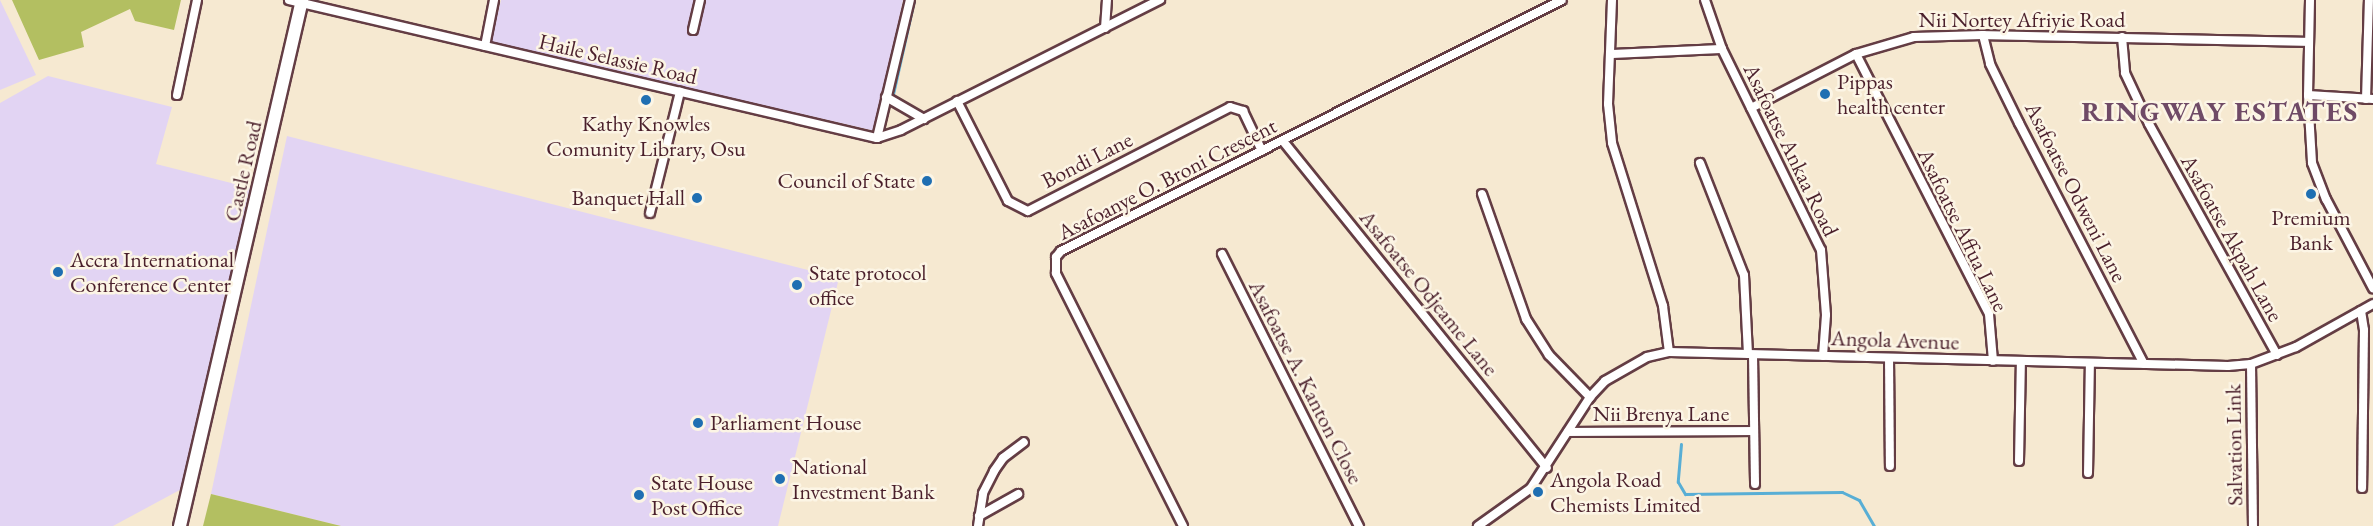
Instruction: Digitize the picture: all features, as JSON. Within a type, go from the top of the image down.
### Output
[{"type":"main road","name":"Castle Road","points":[[180,526],[302,2]]},
{"type":"street","points":[[177,95],[197,0]]},
{"type":"street","name":"Haile Selassie Road","points":[[289,0],[877,138]]},
{"type":"street","points":[[485,46],[494,0]]},
{"type":"street","points":[[693,30],[700,0]]},
{"type":"street","points":[[877,138],[910,0]]},
{"type":"street","points":[[1105,28],[1107,0]]},
{"type":"street","points":[[877,138],[924,119],[1160,0]]},
{"type":"street","name":"Asafoanye O. Broni Crescent","points":[[1183,526],[1056,273],[1056,257],[1061,251],[1562,0]]},
{"type":"street","points":[[1612,0],[1608,104],[1612,143],[1663,306],[1669,352]]},
{"type":"street","name":"Asafoatse Ankaa Road","points":[[1705,0],[1722,49],[1821,250],[1826,315],[1823,356]]},
{"type":"street","points":[[2310,0],[2308,95],[2310,149],[2318,180],[2373,288]]},
{"type":"street","points":[[2308,95],[2370,99],[2368,0]]},
{"type":"street","name":"Nii Nortey Afriyie Road","points":[[1751,108],[1856,54],[1914,37],[1983,35],[2309,42]]},
{"type":"street","name":"Asafoatse Odweni Lane","points":[[1983,35],[1990,64],[2144,364]]},
{"type":"street","name":"Asafoatse Akpah Lane","points":[[2122,37],[2125,73],[2149,124],[2277,355]]},
{"type":"street","points":[[1611,54],[1722,49]]},
{"type":"street","name":"Asafoatse Affua Lane","points":[[1856,54],[1989,314],[1993,361]]},
{"type":"street","points":[[650,213],[680,92]]},
{"type":"street","points":[[886,97],[924,119]]},
{"type":"street","name":"Bondi Lane","points":[[957,101],[1008,201],[1028,211],[1230,107],[1243,111],[1262,151]]},
{"type":"street","name":"Asafoatse Odjeame Lane","points":[[1283,141],[1547,468]]},
{"type":"street","points":[[1700,163],[1744,275],[1751,355],[1755,484]]},
{"type":"street","points":[[1482,194],[1526,320],[1549,355],[1590,397]]},
{"type":"street","name":"Asafoatse A. Kanton Close","points":[[1222,254],[1359,526]]},
{"type":"street","name":"Angola Avenue","points":[[1478,526],[1512,505],[1547,468],[1590,397],[1626,366],[1669,352],[1993,361],[2251,364],[2277,355],[2373,304]]},
{"type":"street","points":[[2361,311],[2364,330],[2361,488]]},
{"type":"street","points":[[1889,358],[1890,466]]},
{"type":"street","points":[[2019,461],[2021,361]]},
{"type":"street","points":[[2088,473],[2090,363]]},
{"type":"street","name":"Salvation Link","points":[[2251,364],[2253,526]]},
{"type":"street","name":"Nii Brenya Lane","points":[[1568,432],[1754,431]]},
{"type":"street","points":[[978,526],[983,493],[994,471],[1003,458],[1024,442]]},
{"type":"street","points":[[979,516],[1018,494]]},
{"type":"shaded area","points":[[0,0],[36,75],[0,90]]},
{"type":"shaded area","points":[[501,0],[903,0],[875,131],[491,43]]},
{"type":"shaded area","points":[[48,76],[172,107],[156,164],[255,189],[189,485],[113,526],[0,526],[0,103]]},
{"type":"shaded area","points":[[287,136],[839,278],[778,526],[341,526],[211,494]]},
{"type":"green space","points":[[12,0],[181,0],[174,30],[135,21],[130,9],[81,32],[84,47],[39,60]]},
{"type":"green space","points":[[211,494],[341,526],[203,526]]},
{"type":"waterway","points":[[893,94],[914,0]]},
{"type":"waterway","points":[[1681,444],[1678,482],[1685,494],[1842,492],[1859,500],[1874,526]]},
{"type":"place","name":"Pippas health center","points":[[1825,94]]},
{"type":"place","name":"Kathy Knowles Comunity Library, Osu","points":[[646,100]]},
{"type":"place","name":"Council of State","points":[[927,181]]},
{"type":"place","name":"Premium Bank","points":[[2311,194]]},
{"type":"place","name":"Banquet Hall","points":[[697,198]]},
{"type":"place","name":"Accra International Conference Center","points":[[58,272]]},
{"type":"place","name":"State protocol office","points":[[797,285]]},
{"type":"place","name":"Parliament House","points":[[698,423]]},
{"type":"place","name":"National Investment Bank","points":[[780,479]]},
{"type":"place","name":"Angola Road Chemists Limited","points":[[1538,492]]},
{"type":"place","name":"State House Post Office","points":[[639,495]]},
{"type":"district","name":"RINGWAY ESTATES","points":[[2220,111]]}]
